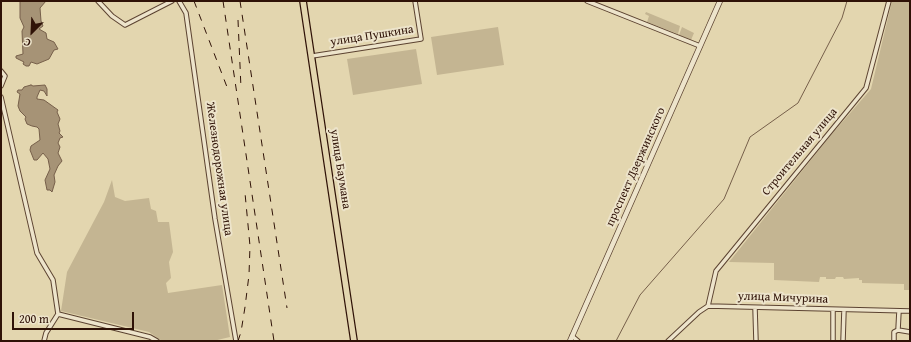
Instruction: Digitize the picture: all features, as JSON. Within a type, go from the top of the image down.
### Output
[{"type":"main road","name":"улица Баумана","points":[[303,1],[354,341]]},
{"type":"street","points":[[98,1],[112,16],[125,25],[172,1]]},
{"type":"street","name":"Железнодорожная улица","points":[[179,1],[186,13],[216,219],[236,341]]},
{"type":"street","name":"улица Пушкина","points":[[312,56],[421,40],[415,1]]},
{"type":"street","points":[[588,1],[700,46]]},
{"type":"street","name":"проспект Дзержинского","points":[[571,339],[720,1]]},
{"type":"street","name":"Строительная улица","points":[[708,306],[716,271],[866,88],[889,1]]},
{"type":"street","points":[[1,71],[5,76],[1,86]]},
{"type":"street","points":[[1,97],[37,252],[53,280],[58,314],[46,334],[44,341]]},
{"type":"street","points":[[668,341],[699,312],[708,306]]},
{"type":"street","name":"улица Мичурина","points":[[708,306],[910,311]]},
{"type":"street","points":[[755,308],[756,341]]},
{"type":"street","points":[[833,310],[833,341]]},
{"type":"street","points":[[843,341],[844,310]]},
{"type":"street","points":[[894,341],[894,332],[898,330],[899,311]]},
{"type":"street","points":[[58,314],[150,337],[156,341]]},
{"type":"street","points":[[898,330],[910,332]]},
{"type":"street","points":[[571,339],[578,341]]},
{"type":"shaded area","points":[[20,1],[46,1],[40,8],[43,26],[39,29],[46,33],[47,39],[54,42],[58,49],[54,50],[49,59],[37,64],[31,62],[29,66],[26,66],[23,64],[24,62],[16,58],[16,56],[23,54],[22,31],[24,27],[20,18]]},
{"type":"shaded area","points":[[892,1],[910,1],[910,290],[904,290],[904,284],[862,283],[862,280],[859,280],[859,278],[844,279],[843,277],[836,277],[835,279],[826,279],[826,277],[820,277],[819,282],[774,280],[774,263],[729,262],[831,135],[871,89]]},
{"type":"shaded area","points":[[646,12],[680,26],[678,34],[647,22],[649,16],[645,14]]},
{"type":"shaded area","points":[[498,27],[504,65],[437,75],[431,37]]},
{"type":"shaded area","points":[[682,27],[694,33],[691,40],[679,35]]},
{"type":"shaded area","points":[[416,49],[422,84],[353,95],[347,59]]},
{"type":"shaded area","points":[[31,85],[45,85],[47,89],[47,96],[44,91],[40,90],[37,99],[44,100],[58,110],[57,112],[60,119],[58,124],[60,131],[59,133],[63,137],[60,138],[58,143],[60,147],[58,153],[62,161],[54,175],[55,182],[52,192],[47,190],[45,180],[50,169],[48,159],[43,153],[37,160],[34,160],[30,150],[31,146],[40,140],[39,129],[27,124],[25,119],[26,117],[20,111],[18,106],[20,94],[17,92],[18,90],[22,90],[24,87]]},
{"type":"shaded area","points":[[112,180],[115,197],[125,201],[149,198],[151,209],[156,211],[158,222],[169,222],[173,252],[169,262],[171,278],[166,283],[168,293],[222,285],[230,337],[213,341],[162,341],[149,332],[61,311],[67,272],[104,202]]},
{"type":"waterway","points":[[616,341],[640,295],[724,199],[750,137],[798,103],[842,18],[847,1]]},
{"type":"railway","points":[[194,1],[227,87]]},
{"type":"railway","points":[[223,1],[274,341]]},
{"type":"railway","points":[[240,1],[287,308]]},
{"type":"railway","points":[[238,20],[241,88]]},
{"type":"railway","points":[[238,341],[241,332],[249,275],[250,246],[245,193]]}]
